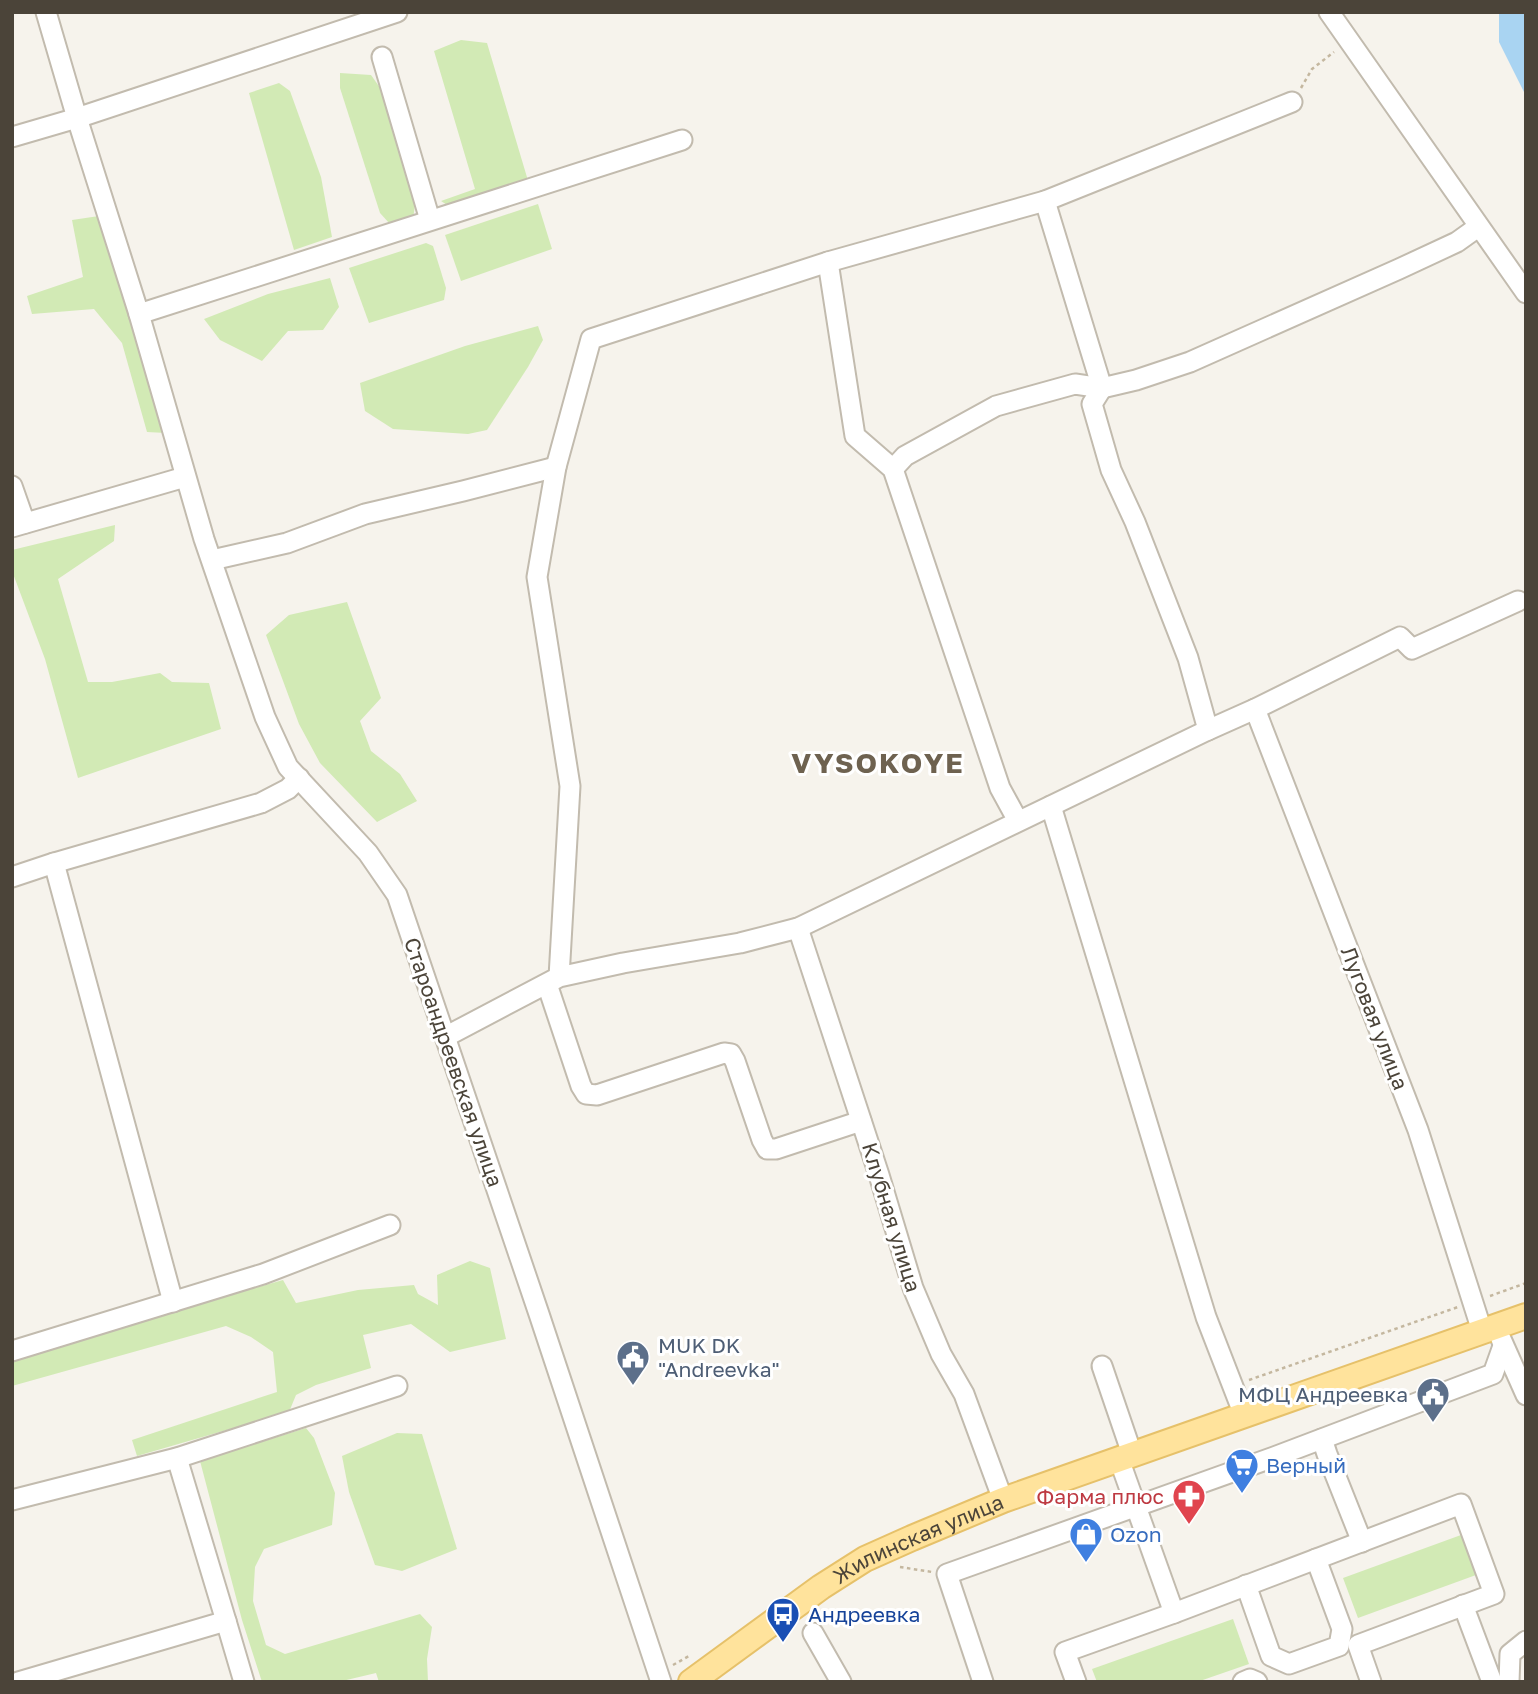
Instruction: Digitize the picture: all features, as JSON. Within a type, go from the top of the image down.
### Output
[{"type":"main road","name":"Жилинская улица","points":[[696,1681],[821,1587],[865,1559],[1003,1500],[1244,1415],[1494,1334],[1526,1316]]},
{"type":"street","name":"Староандреевская улица","points":[[46,12],[212,561],[265,716],[288,767],[368,853],[397,895],[661,1682]]},
{"type":"street","points":[[12,137],[397,12]]},
{"type":"street","points":[[1329,12],[1526,293]]},
{"type":"street","points":[[382,57],[430,220]]},
{"type":"street","points":[[861,1121],[776,1149],[767,1149],[732,1054],[723,1053],[597,1095],[586,1094],[581,1086],[553,980],[570,786],[537,577],[556,467],[591,339],[828,262],[1045,201],[1292,102]]},
{"type":"street","points":[[139,314],[682,140]]},
{"type":"street","points":[[1045,201],[1102,388],[1092,404],[1111,470],[1135,522],[1188,658],[1208,730]]},
{"type":"street","points":[[893,469],[905,456],[996,406],[1075,384],[1102,388],[1190,362],[1457,242],[1478,227]]},
{"type":"street","points":[[828,262],[855,436],[893,469],[1000,788],[1018,821]]},
{"type":"street","points":[[212,561],[287,543],[365,514],[556,467]]},
{"type":"street","points":[[12,486],[18,525],[186,477]]},
{"type":"street","points":[[445,1037],[553,980],[623,963],[740,943],[798,928],[1400,637],[1412,649],[1518,601]]},
{"type":"street","name":"Луговая улица","points":[[1255,709],[1418,1130],[1473,1302],[1494,1334],[1526,1395]]},
{"type":"street","points":[[12,877],[261,803],[288,789],[299,778]]},
{"type":"street","points":[[1051,806],[1206,1317],[1244,1415]]},
{"type":"street","points":[[54,863],[173,1303]]},
{"type":"street","name":"Клубная улица","points":[[798,928],[913,1288],[941,1354],[964,1394],[1003,1500]]},
{"type":"street","points":[[12,1351],[263,1274],[390,1225]]},
{"type":"street","points":[[983,1682],[947,1574],[1322,1439],[1493,1374],[1494,1334]]},
{"type":"street","points":[[1102,1366],[1136,1506],[1174,1613]]},
{"type":"street","points":[[12,1500],[177,1458],[397,1386]]},
{"type":"street","points":[[1322,1439],[1362,1542]]},
{"type":"street","points":[[177,1458],[244,1682]]},
{"type":"street","points":[[1076,1682],[1065,1652],[1461,1504],[1494,1594],[1358,1645],[1371,1682]]},
{"type":"street","points":[[1246,1586],[1271,1656],[1289,1664],[1339,1646],[1342,1629],[1316,1559]]},
{"type":"street","points":[[1463,1605],[1492,1682]]},
{"type":"street","points":[[18,1682],[226,1621]]},
{"type":"street","points":[[813,1633],[841,1682]]},
{"type":"street","points":[[1508,1682],[1510,1654],[1526,1640]]},
{"type":"street","points":[[1242,1682],[1250,1679],[1258,1682]]},
{"type":"path","points":[[1292,102],[1312,69],[1349,41]]},
{"type":"path","points":[[1233,1386],[1526,1283]]},
{"type":"green space","points":[[461,40],[487,43],[529,184],[464,216],[441,201],[475,189],[434,51]]},
{"type":"green space","points":[[340,73],[371,75],[388,99],[416,198],[413,219],[390,224],[380,213],[340,88]]},
{"type":"green space","points":[[279,83],[290,91],[321,177],[332,237],[294,250],[249,93]]},
{"type":"green space","points":[[538,204],[552,249],[461,281],[445,235]]},
{"type":"green space","points":[[99,216],[166,433],[147,432],[122,343],[94,309],[32,314],[27,296],[83,277],[72,220]]},
{"type":"green space","points":[[426,243],[433,246],[446,288],[444,300],[369,323],[349,268]]},
{"type":"green space","points":[[330,278],[339,307],[323,330],[288,331],[262,361],[220,340],[204,319],[268,294]]},
{"type":"green space","points":[[538,326],[543,340],[487,430],[468,434],[393,429],[365,411],[360,383],[465,346]]},
{"type":"green space","points":[[115,525],[114,541],[58,579],[88,682],[112,682],[160,673],[172,682],[209,683],[221,729],[78,778],[45,659],[12,571],[12,550]]},
{"type":"green space","points":[[347,602],[381,698],[360,721],[371,751],[400,774],[417,801],[377,822],[320,763],[299,724],[266,635],[289,615]]},
{"type":"green space","points":[[470,1261],[490,1268],[506,1339],[450,1352],[411,1324],[363,1335],[371,1368],[316,1385],[296,1395],[289,1412],[137,1456],[132,1440],[277,1392],[273,1352],[251,1337],[226,1326],[12,1386],[12,1357],[283,1280],[296,1303],[358,1290],[414,1285],[418,1294],[438,1305],[437,1275]]},
{"type":"green space","points":[[306,1428],[314,1438],[335,1493],[332,1525],[264,1549],[255,1567],[253,1601],[266,1645],[285,1654],[420,1614],[432,1627],[427,1659],[428,1682],[379,1682],[376,1673],[338,1682],[262,1682],[242,1620],[200,1461]]},
{"type":"green space","points":[[397,1433],[422,1434],[457,1549],[402,1571],[375,1565],[349,1492],[342,1456]]},
{"type":"green space","points":[[1461,1535],[1476,1575],[1358,1618],[1343,1578]]},
{"type":"green space","points":[[1233,1619],[1249,1664],[1197,1682],[1097,1682],[1092,1669]]},
{"type":"water","points":[[1499,12],[1526,12],[1526,96],[1499,42]]},
{"type":"place","name":"MUK DK \"Andreevka\"","points":[[633,1387]]},
{"type":"place","name":"МФЦ Андреевка","points":[[1433,1424]]},
{"type":"place","name":"Верный","points":[[1242,1495]]},
{"type":"place","name":"Фарма плюс","points":[[1189,1526]]},
{"type":"place","name":"Ozon","points":[[1086,1564]]},
{"type":"place","name":"Андреевка","points":[[783,1644]]},
{"type":"district","name":"VYSOKOYE","points":[[878,762]]}]
